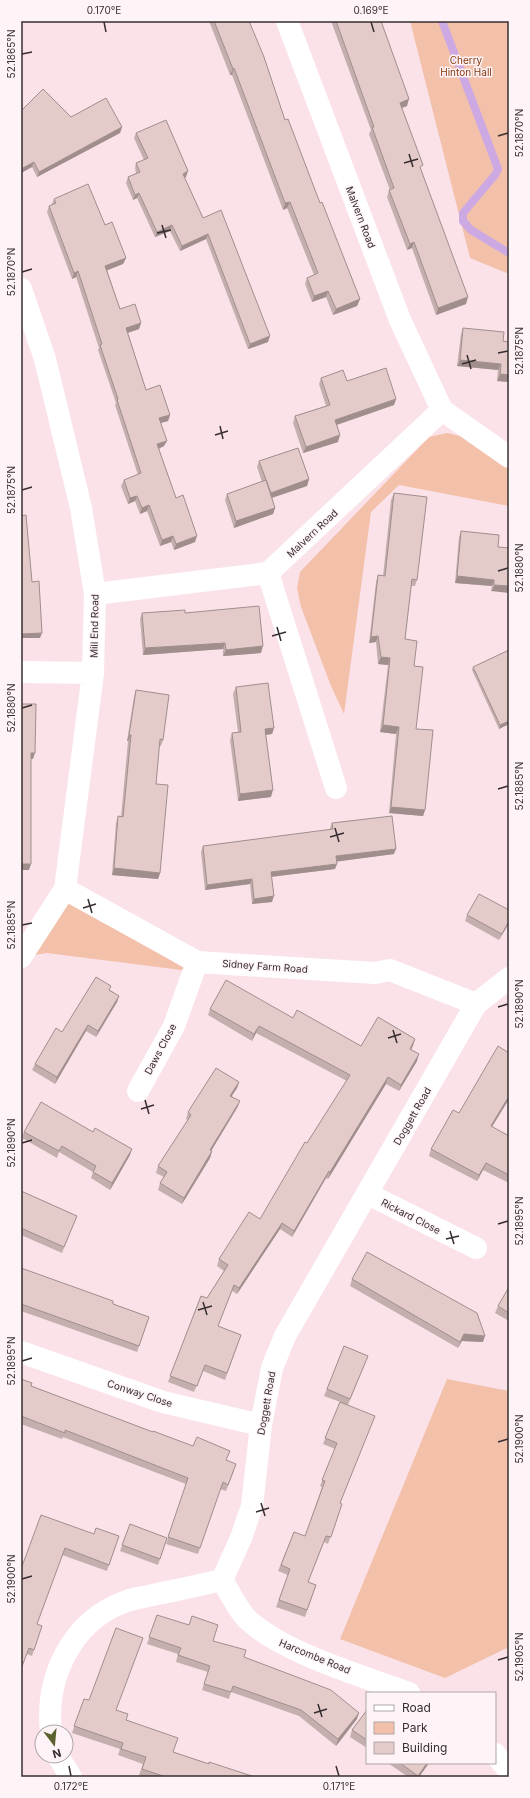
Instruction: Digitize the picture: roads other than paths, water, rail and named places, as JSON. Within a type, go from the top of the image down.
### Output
[{"type":"street","name":"Malvern Road","points":[[286,21],[400,320],[442,410],[509,457]]},
{"type":"street","name":"Mill End Road","points":[[21,289],[45,359],[81,508],[95,594],[93,673],[65,889],[21,957]]},
{"type":"street","name":"Malvern Road","points":[[268,573],[442,410]]},
{"type":"street","points":[[95,594],[268,573],[336,788]]},
{"type":"street","points":[[21,672],[93,673]]},
{"type":"street","name":"Sidney Farm Road","points":[[65,889],[196,962],[375,974],[390,970],[476,1004]]},
{"type":"street","name":"Daws Close","points":[[138,1091],[174,1026],[196,962]]},
{"type":"street","name":"Doggett Road","points":[[222,1580],[241,1538],[252,1506],[261,1426],[272,1368],[285,1336],[476,1004],[509,978]]},
{"type":"street","name":"Rickard Close","points":[[368,1194],[476,1248]]},
{"type":"street","name":"Conway Close","points":[[21,1352],[163,1402],[261,1426]]},
{"type":"street","points":[[50,1724],[49,1715],[51,1692],[58,1670],[68,1647],[86,1626],[105,1610],[125,1601],[222,1580]]},
{"type":"street","name":"Harcombe Road","points":[[222,1580],[246,1618],[279,1642],[406,1692]]},
{"type":"street","points":[[496,1755],[509,1771]]},
{"type":"street","points":[[63,1764],[72,1777]]},
{"type":"waterway","points":[[442,21],[498,169],[495,175],[463,213],[463,221],[471,230],[509,253]]},
{"type":"park label","name":"Cherry Hinton Hall","points":[[466,66]]}]
